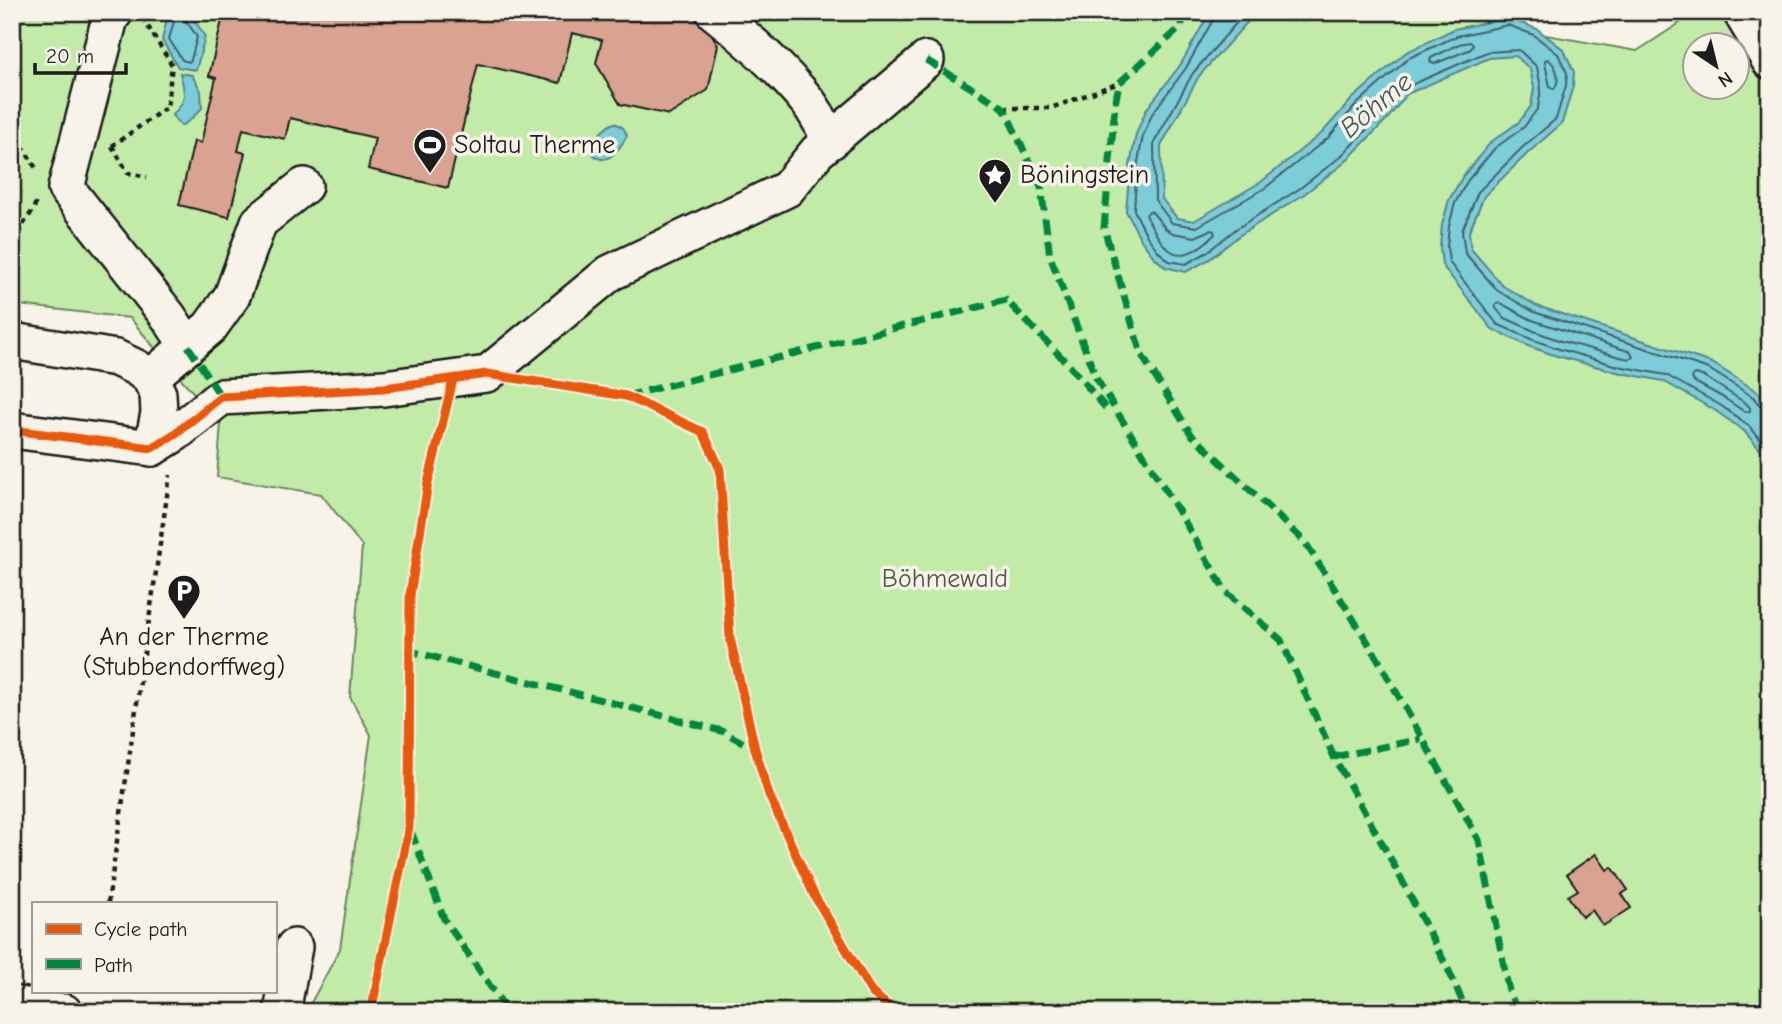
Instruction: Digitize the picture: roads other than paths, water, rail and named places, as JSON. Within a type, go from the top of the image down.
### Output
[{"type":"lane","points":[[115,12],[110,18],[55,185],[168,316],[188,346]]},
{"type":"lane","points":[[714,12],[774,64],[810,105],[831,141]]},
{"type":"lane","points":[[1741,12],[1770,61]]},
{"type":"lane","points":[[12,430],[164,441],[221,397],[384,388],[487,374],[610,273],[787,189],[817,152],[926,60]]},
{"type":"lane","points":[[150,378],[210,327],[232,296],[259,222],[304,186]]},
{"type":"lane","points":[[12,341],[116,358],[137,369],[150,378],[158,394],[164,441]]},
{"type":"lane","points":[[282,1012],[294,947]]},
{"type":"lane","points":[[12,1004],[64,1012]]},
{"type":"water","points":[[176,12],[190,17],[205,37],[196,70],[178,67],[162,40],[168,14]]},
{"type":"water","name":"Böhme","points":[[1210,12],[1254,12],[1199,76],[1161,146],[1162,199],[1177,218],[1194,221],[1261,182],[1323,132],[1352,99],[1405,53],[1454,29],[1508,18],[1537,29],[1564,50],[1574,72],[1573,86],[1562,123],[1484,196],[1469,232],[1471,249],[1503,286],[1537,306],[1712,363],[1758,392],[1770,407],[1770,466],[1764,454],[1744,431],[1716,411],[1663,381],[1557,356],[1492,329],[1442,265],[1442,225],[1449,200],[1463,176],[1491,142],[1519,122],[1531,106],[1534,88],[1530,69],[1516,56],[1489,58],[1407,94],[1389,117],[1344,163],[1303,195],[1240,235],[1210,259],[1186,272],[1165,267],[1141,240],[1126,211],[1130,166],[1136,134],[1146,110],[1181,64]]},
{"type":"water","points":[[180,73],[192,75],[201,91],[202,108],[181,126],[172,115],[181,105],[184,96]]},
{"type":"water","points":[[614,123],[623,128],[627,136],[611,156],[606,159],[596,157],[591,151],[592,147],[603,131]]},
{"type":"place","name":"Soltau Therme","points":[[430,175]]},
{"type":"place","name":"Böningstein","points":[[995,205]]},
{"type":"place","name":"An der Therme (Stubbendorffweg)","points":[[184,621]]},
{"type":"park label","name":"Böhmewald","points":[[945,579]]}]
